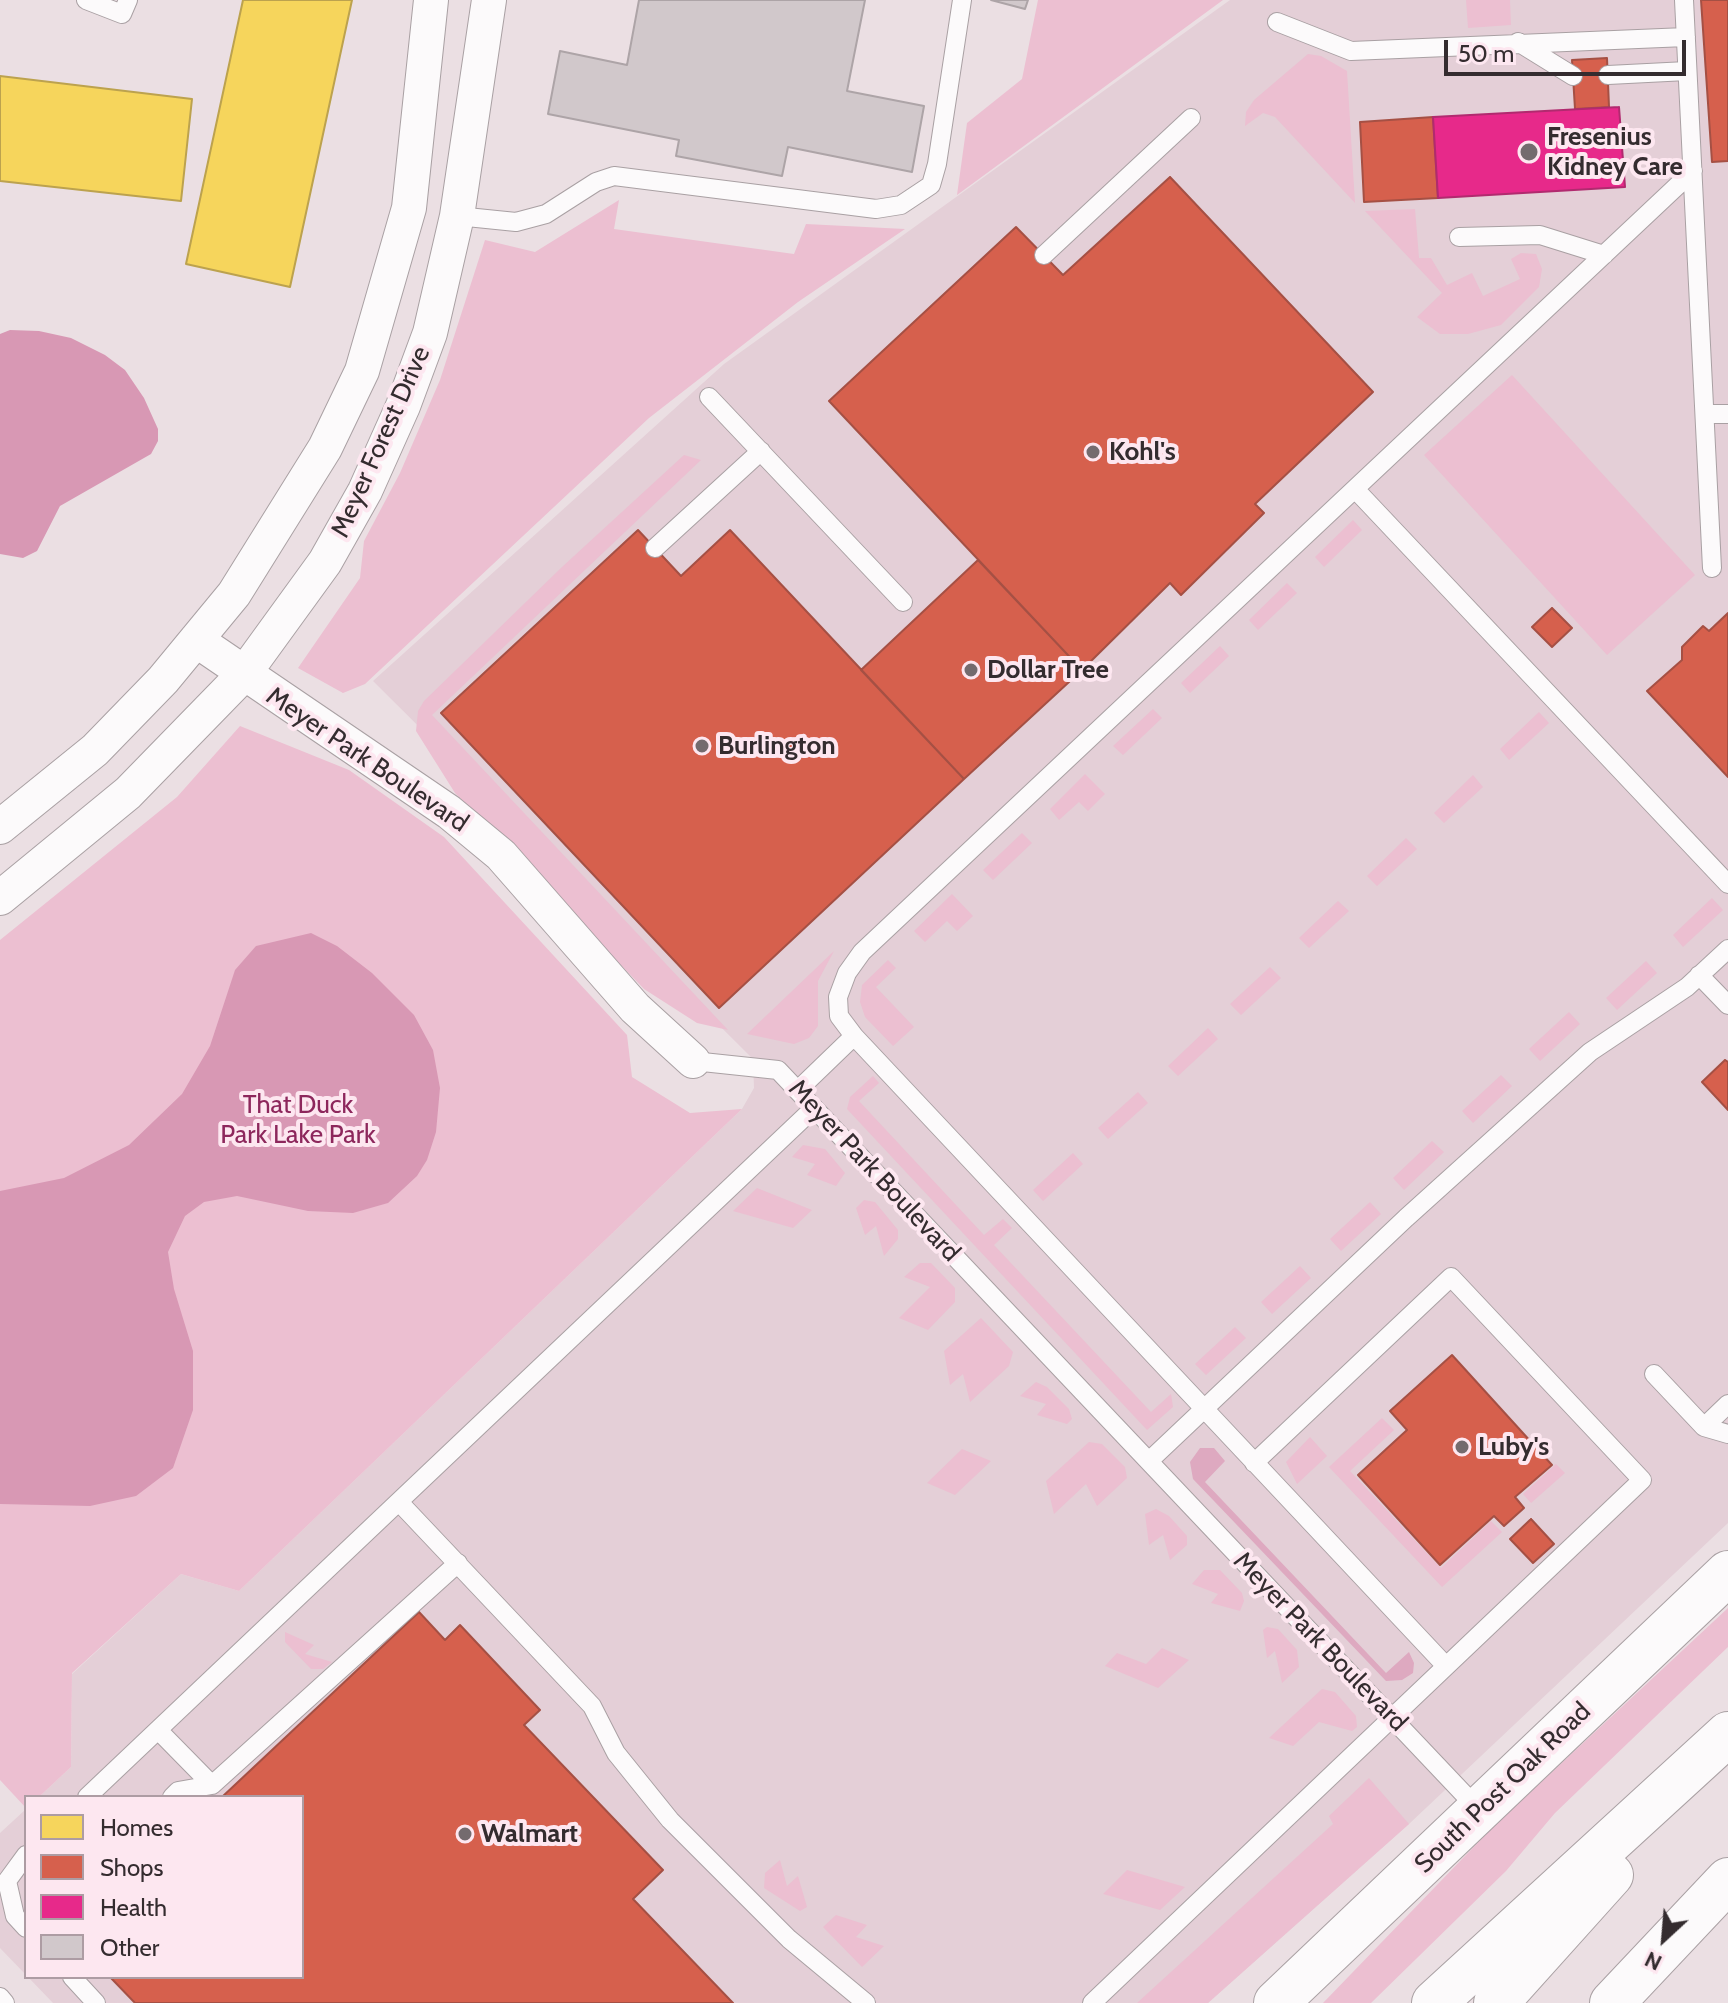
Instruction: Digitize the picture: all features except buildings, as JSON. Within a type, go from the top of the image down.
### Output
[{"type":"main road","name":"South Post Oak Road","points":[[1276,2003],[1728,1573]]},
{"type":"main road","points":[[1434,2003],[1728,1734]]},
{"type":"main road","points":[[1496,2003],[1728,1746]]},
{"type":"main road","points":[[1612,2003],[1728,1880]]},
{"type":"street","name":"Meyer Forest Drive","points":[[0,827],[95,750],[163,680],[234,594],[325,448],[362,371],[409,208],[431,0]]},
{"type":"street","name":"Meyer Forest Drive","points":[[4,886],[128,793],[243,675],[325,562],[365,491],[403,406],[430,333],[457,216],[489,0]]},
{"type":"street","points":[[409,208],[457,216]]},
{"type":"street","name":"Meyer Park Boulevard","points":[[196,640],[243,675],[436,803],[501,855],[635,1008],[693,1061]]},
{"type":"lane","points":[[86,0],[122,14],[128,0]]},
{"type":"lane","points":[[457,216],[516,222],[546,214],[596,182],[614,176],[876,209],[901,205],[931,185],[937,164],[962,0]]},
{"type":"lane","points":[[1684,0],[1712,568]]},
{"type":"lane","points":[[1277,22],[1351,51],[1686,37]]},
{"type":"lane","points":[[1518,42],[1573,76]]},
{"type":"lane","points":[[1608,75],[1687,71]]},
{"type":"lane","points":[[1044,255],[1191,118]]},
{"type":"lane","points":[[1445,1665],[854,1036],[839,1016],[838,997],[847,973],[862,952],[1693,171]]},
{"type":"lane","points":[[1459,237],[1540,235],[1604,255]]},
{"type":"lane","points":[[709,397],[903,602]]},
{"type":"lane","points":[[1705,414],[1728,414]]},
{"type":"lane","points":[[655,548],[761,451]]},
{"type":"lane","points":[[1355,489],[1728,884]]},
{"type":"lane","points":[[1149,1461],[1406,1218],[1590,1052],[1687,987],[1721,955],[1728,975]]},
{"type":"lane","points":[[1699,975],[1728,1005]]},
{"type":"lane","points":[[798,1090],[854,1036]]},
{"type":"lane","name":"Meyer Park Boulevard","points":[[693,1061],[778,1070],[1480,1811]]},
{"type":"lane","points":[[89,1795],[814,1108]]},
{"type":"lane","points":[[1092,2003],[1642,1480],[1451,1277],[1254,1463]]},
{"type":"lane","points":[[1654,1374],[1704,1427],[1728,1434]]},
{"type":"lane","points":[[1704,1427],[1728,1404]]},
{"type":"lane","points":[[399,1502],[592,1706],[616,1753],[670,1820],[789,1939],[866,2003]]},
{"type":"lane","points":[[174,1795],[178,1791],[212,1785],[458,1563]]},
{"type":"lane","points":[[158,1730],[212,1785]]},
{"type":"lane","points":[[24,1858],[7,1881],[15,1916],[24,1926]]},
{"type":"lane","points":[[74,1979],[96,2003]]},
{"type":"lane","points":[[0,1997],[5,2003]]},
{"type":"shaded area","points":[[1230,0],[1728,0],[1728,1523],[1409,1824],[1208,2003],[53,2003],[30,1979],[304,1979],[304,1795],[41,1795],[71,1767],[72,1674],[181,1574],[239,1591],[742,1109],[754,1088],[753,1059],[373,681],[724,364]]},
{"type":"shaded area","points":[[10,330],[39,331],[71,338],[105,355],[125,370],[144,398],[158,429],[158,441],[151,454],[60,506],[37,551],[23,558],[0,554],[0,334]]},
{"type":"shaded area","points":[[311,933],[337,946],[372,973],[414,1015],[433,1050],[440,1088],[436,1132],[427,1160],[417,1176],[388,1203],[353,1213],[308,1211],[237,1196],[204,1202],[185,1216],[168,1252],[174,1289],[193,1351],[193,1410],[173,1468],[136,1496],[90,1506],[0,1504],[0,1191],[64,1178],[129,1145],[182,1094],[210,1046],[235,970],[256,946]]},
{"type":"shaded area","points":[[1200,1448],[1214,1448],[1225,1461],[1205,1482],[1386,1673],[1409,1652],[1414,1663],[1413,1673],[1402,1680],[1386,1681],[1193,1479],[1190,1462]]},
{"type":"shaded area","points":[[24,1811],[24,1973],[0,1948],[0,1833]]},
{"type":"green space","points":[[1038,0],[1223,0],[957,195],[967,123],[1022,79]]},
{"type":"green space","points":[[1466,0],[1510,0],[1511,25],[1468,28]]},
{"type":"green space","points":[[1308,54],[1321,56],[1347,71],[1355,203],[1275,117],[1263,113],[1245,126],[1246,112],[1254,100]]},
{"type":"green space","points":[[619,200],[614,229],[794,254],[806,224],[905,229],[798,302],[649,418],[365,684],[343,693],[298,668],[360,578],[364,541],[400,473],[440,380],[485,240],[535,252]]},
{"type":"green space","points":[[1415,209],[1419,258],[1431,258],[1447,285],[1472,273],[1483,296],[1520,279],[1511,259],[1521,253],[1536,254],[1542,269],[1539,287],[1501,325],[1468,334],[1440,334],[1417,317],[1442,293],[1365,211]]},
{"type":"green space","points":[[1512,375],[1695,575],[1607,655],[1424,455]]},
{"type":"green space","points":[[684,455],[701,460],[432,715],[728,1030],[697,1023],[644,989],[455,793],[416,731],[418,711],[424,701],[562,567]]},
{"type":"green space","points":[[1353,520],[1362,530],[1324,567],[1315,557]]},
{"type":"green space","points":[[1287,583],[1297,593],[1258,630],[1249,620]]},
{"type":"green space","points":[[1220,646],[1229,656],[1190,693],[1181,683]]},
{"type":"green space","points":[[1153,709],[1162,718],[1123,755],[1113,746]]},
{"type":"green space","points":[[1539,712],[1549,723],[1509,760],[1500,749]]},
{"type":"green space","name":"That Duck Park Lake Park","points":[[240,726],[349,770],[444,837],[627,1035],[632,1077],[690,1113],[742,1109],[239,1591],[181,1574],[72,1673],[71,1767],[41,1795],[24,1795],[24,1806],[0,1780],[0,940],[177,797]]},
{"type":"green space","points":[[1085,774],[1105,794],[1088,811],[1079,802],[1059,820],[1050,809]]},
{"type":"green space","points":[[1473,775],[1483,787],[1444,823],[1434,813]]},
{"type":"green space","points":[[1022,833],[1032,843],[993,880],[983,870]]},
{"type":"green space","points":[[1406,838],[1417,849],[1377,886],[1367,876]]},
{"type":"green space","points":[[952,894],[973,916],[957,931],[947,921],[925,942],[914,931]]},
{"type":"green space","points":[[1712,898],[1723,910],[1683,947],[1673,935]]},
{"type":"green space","points":[[1338,901],[1349,911],[1309,948],[1299,938]]},
{"type":"green space","points":[[834,951],[818,981],[818,1026],[809,1038],[794,1044],[747,1034]]},
{"type":"green space","points":[[888,960],[896,968],[876,987],[914,1027],[893,1046],[865,1017],[860,1002],[862,985]]},
{"type":"green space","points":[[1646,961],[1657,973],[1617,1010],[1606,998]]},
{"type":"green space","points":[[1270,967],[1281,978],[1241,1015],[1230,1004]]},
{"type":"green space","points":[[1569,1012],[1580,1024],[1540,1061],[1529,1049]]},
{"type":"green space","points":[[1208,1028],[1218,1039],[1178,1076],[1168,1066]]},
{"type":"green space","points":[[1501,1075],[1512,1086],[1473,1123],[1462,1111]]},
{"type":"green space","points":[[873,1076],[879,1083],[859,1101],[984,1235],[1003,1219],[1012,1228],[994,1245],[1151,1412],[1171,1394],[1173,1407],[1147,1430],[847,1109],[850,1097]]},
{"type":"green space","points":[[1138,1092],[1148,1103],[1108,1139],[1098,1128]]},
{"type":"green space","points":[[1432,1141],[1444,1152],[1404,1190],[1393,1178]]},
{"type":"green space","points":[[803,1145],[825,1149],[845,1173],[836,1186],[807,1175],[815,1164],[792,1157]]},
{"type":"green space","points":[[1073,1153],[1083,1164],[1043,1201],[1033,1190]]},
{"type":"green space","points":[[757,1188],[812,1210],[793,1228],[733,1211]]},
{"type":"green space","points":[[864,1200],[875,1202],[898,1230],[898,1239],[884,1256],[876,1226],[865,1235],[856,1208]]},
{"type":"green space","points":[[1370,1202],[1381,1214],[1341,1251],[1330,1239]]},
{"type":"green space","points":[[920,1263],[931,1263],[955,1288],[955,1302],[928,1330],[899,1318],[930,1287],[904,1277]]},
{"type":"green space","points":[[1300,1266],[1311,1278],[1272,1314],[1261,1302]]},
{"type":"green space","points":[[981,1318],[1013,1352],[1009,1366],[970,1402],[963,1374],[950,1385],[944,1351]]},
{"type":"green space","points":[[1235,1327],[1246,1338],[1206,1375],[1195,1364]]},
{"type":"green space","points":[[1036,1382],[1047,1387],[1069,1409],[1072,1419],[1067,1424],[1037,1415],[1046,1404],[1020,1396]]},
{"type":"green space","points":[[1382,1418],[1394,1430],[1350,1471],[1441,1568],[1491,1521],[1502,1532],[1442,1587],[1329,1467]]},
{"type":"green space","points":[[1310,1437],[1327,1456],[1297,1484],[1286,1462]]},
{"type":"green space","points":[[1089,1442],[1102,1444],[1125,1467],[1127,1478],[1097,1506],[1086,1484],[1054,1514],[1046,1481]]},
{"type":"green space","points":[[962,1449],[991,1461],[955,1495],[927,1483]]},
{"type":"green space","points":[[1556,1464],[1565,1473],[1531,1503],[1523,1494]]},
{"type":"green space","points":[[1156,1509],[1169,1516],[1187,1536],[1187,1545],[1170,1560],[1163,1535],[1149,1545],[1145,1514]]},
{"type":"green space","points":[[1204,1570],[1220,1570],[1242,1593],[1244,1601],[1240,1611],[1211,1603],[1218,1594],[1192,1584]]},
{"type":"green space","points":[[1728,1608],[1728,1647],[1555,1813],[1506,1871],[1371,2003],[1323,2003],[1493,1827]]},
{"type":"green space","points":[[1267,1627],[1278,1629],[1297,1650],[1299,1667],[1282,1683],[1275,1651],[1267,1658],[1263,1630]]},
{"type":"green space","points":[[285,1632],[314,1645],[305,1654],[332,1662],[323,1669],[311,1669],[285,1642]]},
{"type":"green space","points":[[1162,1648],[1189,1660],[1158,1688],[1105,1666],[1117,1653],[1146,1664]]},
{"type":"green space","points":[[1322,1689],[1335,1692],[1356,1716],[1357,1727],[1352,1731],[1319,1722],[1293,1746],[1269,1738]]},
{"type":"green space","points":[[1369,1778],[1409,1824],[1208,2003],[1137,2003],[1333,1824],[1329,1816]]},
{"type":"green space","points":[[780,1860],[787,1886],[798,1876],[807,1907],[800,1911],[764,1888],[765,1873]]},
{"type":"green space","points":[[1127,1870],[1185,1887],[1160,1910],[1103,1894]]},
{"type":"green space","points":[[836,1915],[867,1925],[856,1937],[884,1946],[862,1967],[823,1927]]},
{"type":"place","name":"Fresenius Kidney Care","points":[[1529,152]]},
{"type":"place","name":"Kohl's","points":[[1093,452]]},
{"type":"place","name":"Dollar Tree","points":[[971,670]]},
{"type":"place","name":"Burlington","points":[[702,746]]},
{"type":"place","name":"Luby's","points":[[1462,1447]]},
{"type":"place","name":"Walmart","points":[[465,1834]]}]
